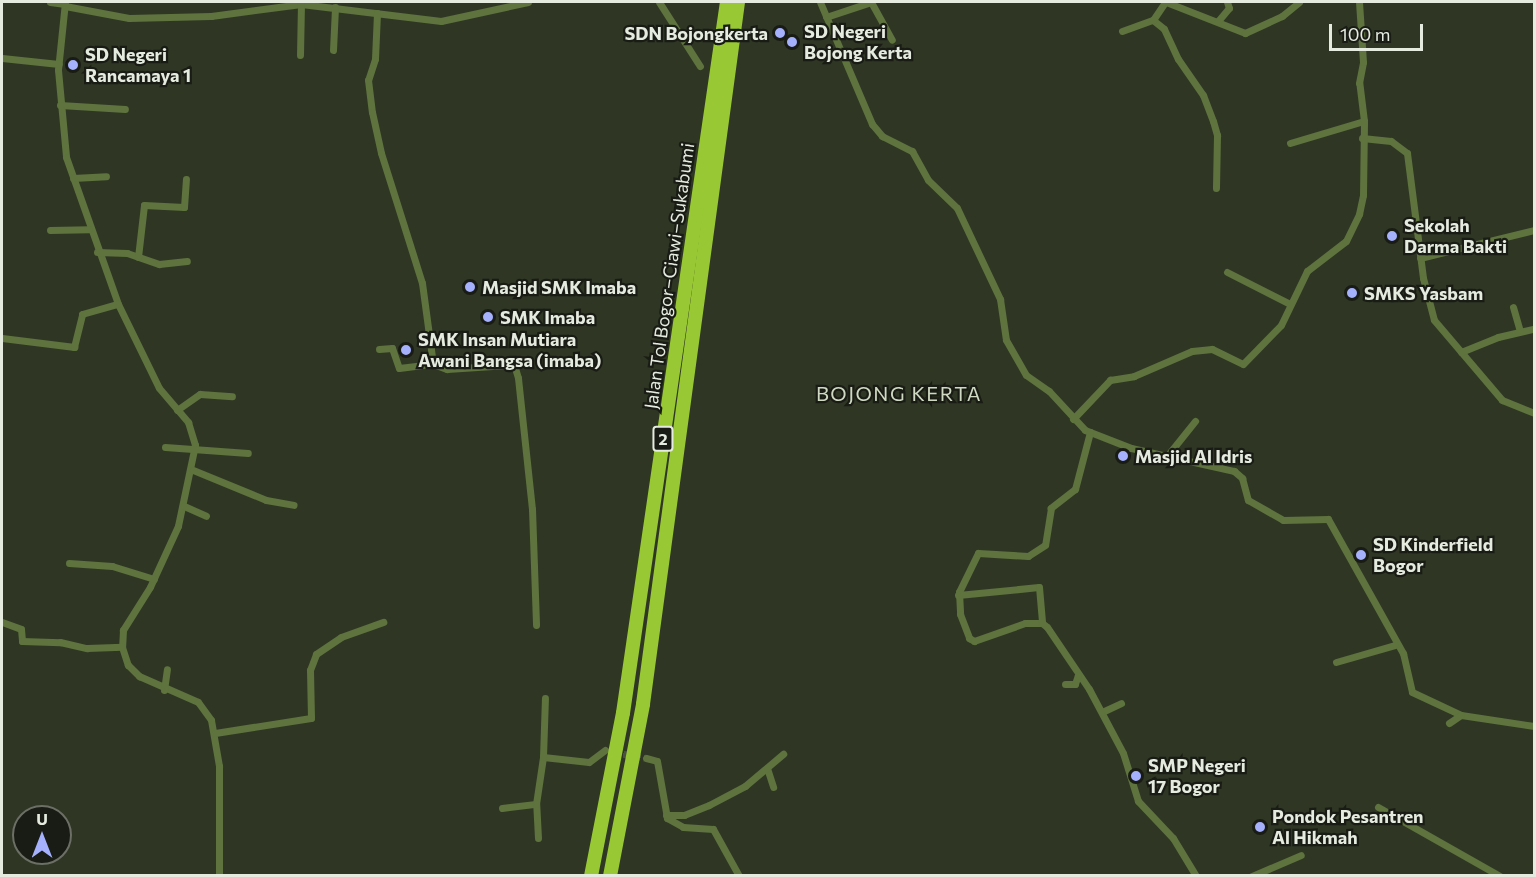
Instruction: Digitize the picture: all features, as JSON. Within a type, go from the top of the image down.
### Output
[{"type":"highway","name":"Jalan Tol Bogor–Ciawi–Sukabumi","points":[[591,876],[624,701],[727,2]]},
{"type":"highway","name":"Jalan Tol Bogor–Ciawi–Sukabumi","points":[[610,876],[643,704],[738,2]]},
{"type":"street","points":[[51,2],[129,18],[211,15],[301,4],[336,6],[441,21],[528,2]]},
{"type":"street","points":[[659,2],[700,66]]},
{"type":"street","points":[[820,2],[872,124],[882,135],[912,151],[928,180],[957,208],[1000,299],[1006,340],[1018,365],[1073,419],[1090,432],[1124,446],[1236,472],[1248,500],[1283,520],[1329,519],[1377,600],[1395,645],[1406,659],[1412,692],[1461,715],[1534,726]]},
{"type":"street","points":[[826,17],[871,2],[892,40]]},
{"type":"street","points":[[1122,31],[1153,20],[1165,2],[1247,33],[1282,16],[1299,2]]},
{"type":"street","points":[[1218,21],[1229,8],[1227,2]]},
{"type":"street","points":[[1073,419],[1110,380],[1130,377],[1187,353],[1212,350],[1236,363],[1244,364],[1281,325],[1307,271],[1344,244],[1356,221],[1362,195],[1364,122],[1359,82],[1363,62],[1359,2]]},
{"type":"street","points":[[65,4],[59,64],[65,153],[97,252],[118,304],[156,382],[190,425],[195,451],[184,506],[154,579],[123,630],[122,647],[134,672],[164,690],[201,704],[215,733],[222,822],[219,876]]},
{"type":"street","points":[[300,55],[301,4]]},
{"type":"street","points":[[333,50],[336,6]]},
{"type":"street","points":[[376,13],[375,58],[368,80],[374,120],[422,283],[433,364]]},
{"type":"street","points":[[1153,20],[1164,29],[1178,59],[1203,95],[1213,121],[1217,135],[1214,152],[1216,188]]},
{"type":"street","points":[[2,58],[59,64]]},
{"type":"street","points":[[60,105],[124,108]]},
{"type":"street","points":[[1290,144],[1364,122]]},
{"type":"street","points":[[1362,138],[1391,141],[1407,153],[1420,258],[1434,320],[1502,399],[1534,413]]},
{"type":"street","points":[[73,178],[106,176]]},
{"type":"street","points":[[138,257],[144,205],[184,207],[186,179]]},
{"type":"street","points":[[50,230],[89,229]]},
{"type":"street","points":[[1420,258],[1534,230]]},
{"type":"street","points":[[97,252],[138,257],[159,264],[186,261]]},
{"type":"street","points":[[1227,272],[1290,304]]},
{"type":"street","points":[[2,338],[74,347],[82,314],[118,304]]},
{"type":"street","points":[[1514,307],[1520,331]]},
{"type":"street","points":[[1461,352],[1534,328]]},
{"type":"street","points":[[379,349],[392,348],[399,368],[433,364],[447,369],[515,368],[532,509],[536,625]]},
{"type":"street","points":[[177,410],[200,394],[232,396]]},
{"type":"street","points":[[1167,456],[1195,421]]},
{"type":"street","points":[[1042,623],[1020,624],[974,641],[963,624],[958,595],[978,554],[1028,556],[1046,545],[1051,508],[1076,489],[1090,432]]},
{"type":"street","points":[[165,447],[195,451],[249,453]]},
{"type":"street","points":[[193,470],[266,500],[294,505]]},
{"type":"street","points":[[184,506],[206,516]]},
{"type":"street","points":[[69,563],[112,566],[154,579]]},
{"type":"street","points":[[958,595],[1039,587],[1042,623],[1102,712],[1125,756],[1138,801],[1173,838],[1196,876]]},
{"type":"street","points":[[2,622],[21,629],[22,641],[60,642],[87,648],[122,647]]},
{"type":"street","points":[[215,733],[311,718],[310,670],[316,654],[341,637],[383,622]]},
{"type":"street","points":[[1336,662],[1395,645]]},
{"type":"street","points":[[164,690],[167,669]]},
{"type":"street","points":[[1065,684],[1075,684],[1077,675]]},
{"type":"street","points":[[538,838],[539,814],[536,804],[543,757],[545,698]]},
{"type":"street","points":[[1102,712],[1120,703]]},
{"type":"street","points":[[1449,723],[1461,715]]},
{"type":"street","points":[[543,757],[589,762],[605,750]]},
{"type":"street","points":[[666,815],[684,815],[709,805],[745,786],[783,754]]},
{"type":"street","points":[[646,758],[657,761],[666,815],[674,825],[713,829],[739,876]]},
{"type":"street","points":[[767,768],[773,787]]},
{"type":"street","points":[[502,808],[536,804]]},
{"type":"street","points":[[1378,807],[1500,876]]},
{"type":"street","points":[[1252,876],[1301,855]]},
{"type":"tunnel","points":[[613,752],[646,758]]},
{"type":"place","name":"SDN Bojongkerta","points":[[780,33]]},
{"type":"place","name":"SD Negeri Bojong Kerta","points":[[792,42]]},
{"type":"place","name":"SD Negeri Rancamaya 1","points":[[73,65]]},
{"type":"place","name":"Sekolah Darma Bakti","points":[[1392,236]]},
{"type":"place","name":"Masjid SMK Imaba","points":[[470,287]]},
{"type":"place","name":"SMKS Yasbam","points":[[1352,293]]},
{"type":"place","name":"SMK Imaba","points":[[488,317]]},
{"type":"place","name":"SMK Insan Mutiara Awani Bangsa (imaba)","points":[[406,350]]},
{"type":"place","name":"Masjid Al Idris","points":[[1123,456]]},
{"type":"place","name":"SD Kinderfield Bogor","points":[[1361,555]]},
{"type":"place","name":"SMP Negeri 17 Bogor","points":[[1136,776]]},
{"type":"place","name":"Pondok Pesantren Al Hikmah","points":[[1260,827]]},
{"type":"district","name":"BOJONG KERTA","points":[[899,393]]}]
